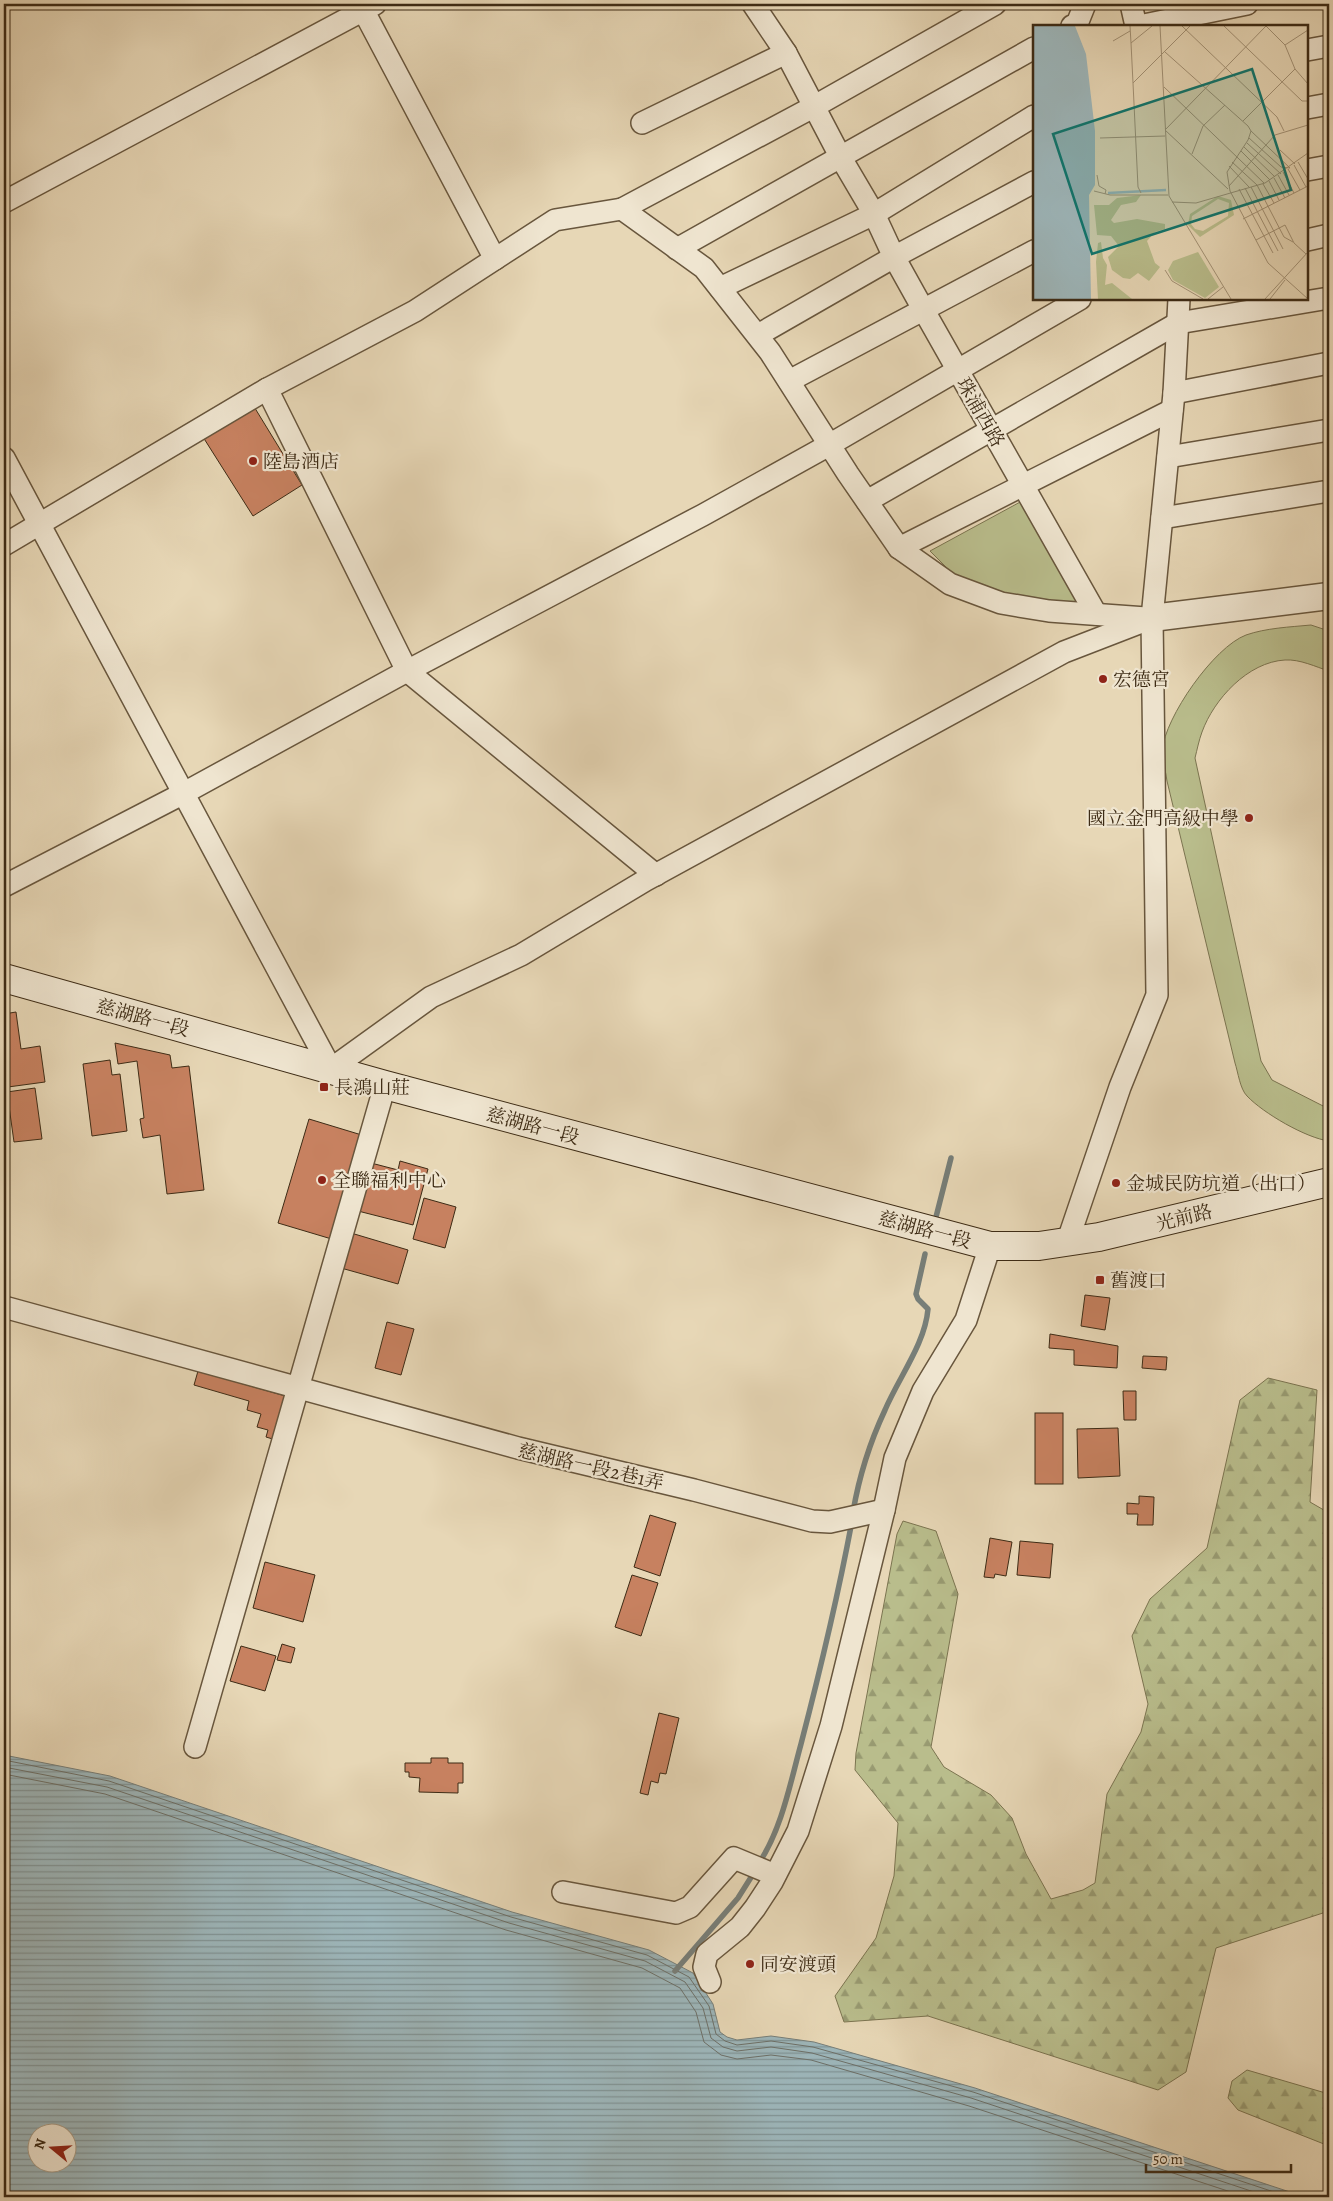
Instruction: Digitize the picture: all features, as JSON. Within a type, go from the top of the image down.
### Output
[{"type":"main road","name":"慈湖路一段","points":[[4,978],[385,1085],[990,1246],[1067,1243]]},
{"type":"main road","name":"光前路","points":[[1067,1243],[1329,1182]]},
{"type":"street","name":"珠浦西路","points":[[753,4],[786,54],[841,158],[874,214],[894,257],[1096,614]]},
{"type":"street","points":[[4,545],[267,389],[415,311],[555,220],[622,209],[815,106],[995,4]]},
{"type":"street","points":[[1074,25],[1085,4]]},
{"type":"street","points":[[1131,4],[1137,25]]},
{"type":"street","points":[[1142,25],[1247,4]]},
{"type":"street","points":[[4,202],[366,6],[495,259]]},
{"type":"street","points":[[1308,50],[1329,46]]},
{"type":"street","points":[[677,249],[1033,49]]},
{"type":"street","points":[[642,122],[786,54]]},
{"type":"street","points":[[1308,108],[1329,104]]},
{"type":"street","points":[[720,288],[874,214],[1033,117]]},
{"type":"street","points":[[1308,170],[1329,166]]},
{"type":"street","points":[[758,335],[894,257],[1033,183]]},
{"type":"street","points":[[622,209],[704,268],[758,335],[829,445],[899,548],[950,584],[1001,602],[1049,611],[1152,618],[1329,596]]},
{"type":"street","points":[[1308,240],[1329,235]]},
{"type":"street","points":[[789,381],[1033,252]]},
{"type":"street","points":[[867,501],[1178,323],[1329,298]]},
{"type":"street","points":[[4,886],[184,793],[407,671],[703,515],[829,445],[956,369],[1078,300]]},
{"type":"street","points":[[1067,1243],[1120,1087],[1157,996],[1152,618],[1173,402],[1179,300]]},
{"type":"street","points":[[899,548],[1023,486],[1173,402],[1329,363]]},
{"type":"street","points":[[267,389],[407,671],[656,875]]},
{"type":"street","points":[[1168,458],[1329,430]]},
{"type":"street","points":[[4,458],[331,1069],[430,997],[521,955],[656,875],[1064,652],[1152,618]]},
{"type":"street","points":[[1162,518],[1329,491]]},
{"type":"street","points":[[195,1747],[385,1085]]},
{"type":"street","points":[[710,1982],[704,1967],[707,1954],[740,1927],[755,1908],[798,1830],[818,1772],[877,1512],[902,1436],[923,1391],[966,1320],[990,1246]]},
{"type":"street","name":"慈湖路一段2巷1弄","points":[[4,1308],[518,1448],[694,1490],[812,1521],[844,1520],[877,1512]]},
{"type":"street","points":[[563,1892],[676,1912],[694,1904],[732,1859],[737,1858],[773,1874]]},
{"type":"green space","points":[[1022,501],[1082,604],[1050,602],[1011,595],[959,580],[930,551]]},
{"type":"green space","points":[[1311,625],[1329,631],[1329,671],[1291,660],[1271,662],[1258,667],[1234,684],[1215,707],[1202,732],[1195,758],[1261,1061],[1272,1080],[1329,1109],[1329,1141],[1297,1130],[1274,1117],[1254,1103],[1243,1089],[1235,1063],[1167,781],[1162,751],[1165,737],[1181,703],[1206,668],[1233,642],[1246,635],[1270,629]]},
{"type":"green space","points":[[1268,1378],[1317,1390],[1310,1502],[1329,1513],[1329,1911],[1216,1948],[1186,2072],[1158,2090],[928,2016],[844,2022],[835,1996],[876,1938],[894,1876],[898,1823],[855,1770],[856,1753],[897,1534],[903,1521],[936,1531],[958,1594],[931,1747],[944,1767],[991,1795],[1012,1818],[1026,1854],[1051,1899],[1083,1890],[1095,1883],[1107,1794],[1141,1732],[1148,1704],[1132,1636],[1150,1599],[1207,1548],[1240,1400]]},
{"type":"green space","points":[[1247,2070],[1329,2094],[1329,2146],[1238,2110],[1228,2098],[1232,2081]]},
{"type":"water","points":[[4,1755],[110,1776],[512,1912],[649,1950],[693,1973],[713,2004],[720,2032],[727,2037],[737,2040],[771,2036],[814,2042],[975,2088],[1305,2197],[4,2197]]},
{"type":"building","name":"陸島酒店","points":[[253,405],[302,485],[253,516],[203,437]]},
{"type":"building","points":[[16,1012],[21,1049],[40,1046],[45,1082],[8,1087],[4,1058],[4,1014]]},
{"type":"building","points":[[115,1043],[170,1055],[172,1068],[189,1066],[204,1190],[167,1194],[160,1135],[143,1138],[140,1119],[144,1118],[137,1061],[118,1064]]},
{"type":"building","points":[[110,1060],[112,1075],[120,1074],[127,1131],[92,1136],[83,1064]]},
{"type":"building","points":[[35,1088],[42,1139],[14,1142],[7,1092]]},
{"type":"building","name":"全聯福利中心","points":[[309,1119],[365,1136],[335,1240],[278,1223]]},
{"type":"building","points":[[400,1161],[428,1169],[413,1225],[358,1211],[371,1163],[398,1170]]},
{"type":"building","points":[[424,1198],[456,1207],[445,1248],[413,1239]]},
{"type":"building","points":[[351,1233],[408,1250],[398,1284],[341,1268]]},
{"type":"building","points":[[1085,1295],[1110,1298],[1105,1330],[1081,1326]]},
{"type":"building","points":[[387,1322],[414,1329],[401,1375],[375,1368]]},
{"type":"building","points":[[1050,1334],[1118,1346],[1117,1368],[1074,1365],[1074,1350],[1049,1348]]},
{"type":"building","points":[[1143,1356],[1167,1357],[1166,1370],[1142,1368]]},
{"type":"building","points":[[198,1371],[289,1397],[276,1440],[266,1437],[268,1430],[257,1427],[261,1414],[247,1410],[249,1401],[194,1385]]},
{"type":"building","points":[[1123,1391],[1136,1391],[1136,1420],[1124,1420]]},
{"type":"building","points":[[1035,1413],[1063,1413],[1063,1484],[1035,1484]]},
{"type":"building","points":[[1118,1428],[1120,1476],[1078,1478],[1077,1429]]},
{"type":"building","points":[[1139,1496],[1154,1497],[1153,1525],[1137,1525],[1138,1514],[1127,1514],[1127,1503],[1139,1504]]},
{"type":"building","points":[[650,1515],[676,1523],[660,1576],[634,1567]]},
{"type":"building","points":[[990,1538],[1012,1542],[1006,1576],[995,1574],[994,1578],[984,1577]]},
{"type":"building","points":[[1020,1541],[1053,1544],[1050,1578],[1017,1575]]},
{"type":"building","points":[[265,1562],[315,1575],[303,1622],[253,1608]]},
{"type":"building","points":[[632,1575],[658,1583],[641,1636],[615,1627]]},
{"type":"building","points":[[282,1644],[295,1648],[291,1663],[277,1660]]},
{"type":"building","points":[[241,1646],[276,1656],[265,1691],[230,1681]]},
{"type":"building","points":[[659,1713],[679,1718],[666,1774],[660,1773],[658,1783],[651,1781],[648,1795],[640,1793]]},
{"type":"building","points":[[431,1758],[448,1758],[448,1763],[463,1763],[463,1783],[458,1783],[458,1793],[419,1792],[420,1778],[409,1777],[409,1772],[405,1772],[405,1763],[431,1763]]},
{"type":"waterway","points":[[936,1217],[951,1158]]},
{"type":"waterway","points":[[853,1512],[862,1473],[875,1435],[891,1398],[917,1348],[926,1322],[928,1309],[918,1299],[916,1294],[925,1254]]},
{"type":"waterway","points":[[759,1863],[774,1835],[789,1790],[828,1633],[852,1521]]},
{"type":"waterway","points":[[675,1971],[738,1898],[755,1871]]},
{"type":"place","name":"陸島酒店","points":[[253,461]]},
{"type":"place","name":"宏德宮","points":[[1103,679]]},
{"type":"place","name":"國立金門高級中學","points":[[1249,818]]},
{"type":"place","name":"長鴻山莊","points":[[324,1087]]},
{"type":"place","name":"全聯福利中心","points":[[322,1180]]},
{"type":"place","name":"金城民防坑道（出口）","points":[[1116,1183]]},
{"type":"place","name":"舊渡口","points":[[1100,1280]]},
{"type":"place","name":"同安渡頭","points":[[750,1964]]}]
